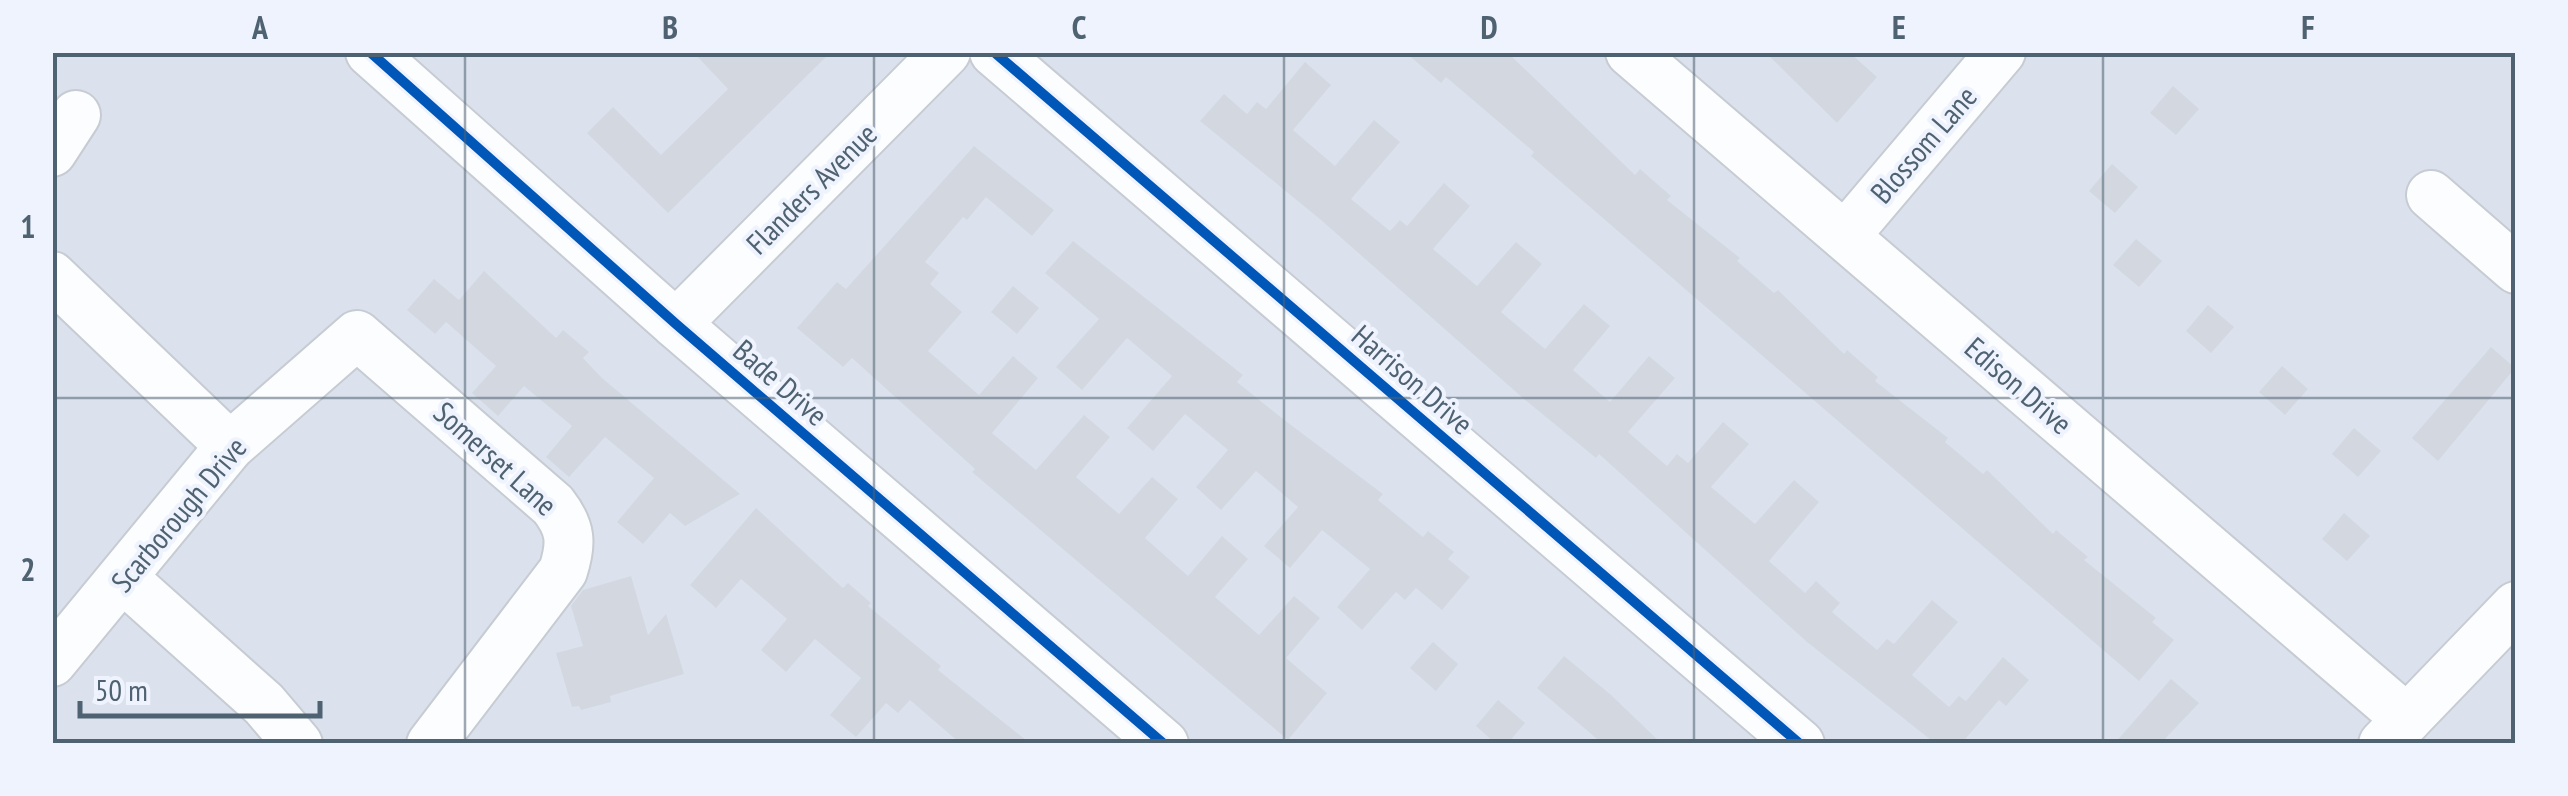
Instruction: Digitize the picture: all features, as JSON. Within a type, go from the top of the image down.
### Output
[{"type":"street","name":"Bade Drive","points":[[370,52],[676,324],[1164,744]]},
{"type":"street","name":"Flanders Avenue","points":[[676,324],[946,52]]},
{"type":"street","name":"Harrison Drive","points":[[994,52],[1800,744]]},
{"type":"street","name":"Edison Drive","points":[[1630,52],[1844,236],[2395,731]]},
{"type":"street","name":"Blossom Lane","points":[[1844,236],[2001,52]]},
{"type":"street","points":[[2431,194],[2516,269]]},
{"type":"street","points":[[52,276],[230,446]]},
{"type":"street","name":"Scarborough Drive","points":[[52,662],[230,446],[358,335]]},
{"type":"street","name":"Somerset Lane","points":[[358,335],[553,506],[568,524],[571,548],[563,571],[430,744]]},
{"type":"street","points":[[124,579],[264,704],[298,744]]},
{"type":"street","points":[[2395,731],[2516,606]]},
{"type":"shaded area","points":[[52,53],[2515,53],[2515,743],[53,743]]},
{"type":"building","points":[[693,52],[831,52],[668,213],[587,133],[613,107],[661,155],[728,89]]},
{"type":"building","points":[[1405,52],[1507,52],[1635,175],[1640,169],[1671,196],[1667,200],[1740,258],[1737,261],[1774,293],[1778,290],[1844,354],[1847,350],[1878,377],[1875,381],[1948,438],[1945,442],[1983,474],[1987,470],[2053,534],[2056,530],[2088,557],[2084,560],[2156,618],[2152,622],[2174,640],[2139,681],[1531,156],[1534,152],[1446,77],[1441,83]]},
{"type":"building","points":[[1765,52],[1849,52],[1877,77],[1837,123]]},
{"type":"building","points":[[1305,62],[1331,85],[1293,130],[1335,166],[1374,120],[1400,142],[1351,199],[1390,231],[1400,220],[1407,226],[1444,183],[1470,206],[1433,249],[1477,286],[1516,242],[1542,264],[1501,312],[1545,349],[1584,304],[1610,326],[1573,370],[1610,402],[1649,356],[1675,378],[1628,432],[1667,466],[1677,454],[1688,463],[1723,422],[1749,444],[1711,487],[1755,524],[1794,480],[1819,502],[1769,561],[1805,593],[1816,581],[1840,603],[1832,612],[1877,650],[1887,639],[1894,644],[1932,600],[1958,622],[1912,675],[1949,707],[1959,696],[1966,701],[2003,657],[2029,680],[2006,706],[1999,700],[1961,744],[1936,744],[1807,642],[1599,454],[1596,458],[1524,399],[1321,220],[1200,121],[1224,94],[1247,114],[1257,102],[1266,109]]},
{"type":"building","points":[[2173,86],[2199,109],[2176,135],[2150,113]]},
{"type":"building","points":[[974,146],[1054,210],[1032,236],[986,197],[967,220],[963,217],[925,262],[939,273],[930,284],[962,312],[928,351],[979,395],[1013,356],[1038,378],[992,433],[1036,470],[1084,415],[1110,437],[1076,477],[1119,514],[1152,477],[1178,499],[1145,538],[1188,576],[1222,536],[1248,559],[1215,597],[1259,635],[1294,596],[1320,618],[1286,658],[1327,693],[1288,740],[972,472],[975,469],[852,358],[843,367],[797,328],[837,282],[846,289]]},
{"type":"building","points":[[2112,164],[2138,187],[2115,213],[2089,191]]},
{"type":"building","points":[[2136,239],[2162,261],[2139,287],[2113,265]]},
{"type":"building","points":[[1073,241],[1243,375],[1237,382],[1383,494],[1378,500],[1423,537],[1428,531],[1454,552],[1448,559],[1470,577],[1442,610],[1416,588],[1405,600],[1396,592],[1362,630],[1337,607],[1370,569],[1322,530],[1290,568],[1264,546],[1298,507],[1256,471],[1221,510],[1196,487],[1228,450],[1185,414],[1153,451],[1127,428],[1172,376],[1127,338],[1082,390],[1056,367],[1099,319],[1045,273]]},
{"type":"building","points":[[484,271],[556,338],[563,330],[589,352],[583,358],[602,378],[740,494],[685,526],[670,513],[643,544],[617,522],[654,478],[605,437],[569,477],[546,457],[572,426],[524,386],[498,416],[472,393],[496,366],[446,322],[435,334],[407,310],[434,279],[459,300]]},
{"type":"building","points":[[1013,286],[1039,308],[1017,334],[991,312]]},
{"type":"building","points":[[2208,305],[2234,327],[2211,353],[2186,331]]},
{"type":"building","points":[[2491,347],[2515,368],[2438,461],[2412,438]]},
{"type":"building","points":[[2282,366],[2308,389],[2285,415],[2259,392]]},
{"type":"building","points":[[2354,428],[2381,451],[2358,477],[2332,454]]},
{"type":"building","points":[[756,508],[843,588],[848,583],[871,603],[868,606],[941,666],[938,670],[1031,744],[961,744],[910,700],[898,713],[886,703],[856,737],[830,715],[861,678],[815,639],[786,672],[761,650],[787,619],[741,579],[716,608],[690,585]]},
{"type":"building","points":[[2344,513],[2370,536],[2347,561],[2322,539]]},
{"type":"building","points":[[631,576],[648,635],[666,614],[684,674],[610,696],[611,702],[581,710],[579,706],[572,707],[556,653],[583,646],[571,606],[583,590]]},
{"type":"building","points":[[1433,642],[1458,664],[1436,691],[1410,668]]},
{"type":"building","points":[[1564,656],[1662,744],[1603,744],[1537,688]]},
{"type":"building","points":[[2171,679],[2199,703],[2160,744],[2114,744]]},
{"type":"building","points":[[1498,700],[1525,723],[1507,744],[1496,744],[1476,726]]},
{"type":"cycle path","points":[[370,52],[676,324],[1164,744]]},
{"type":"cycle path","points":[[994,52],[1800,744]]}]
